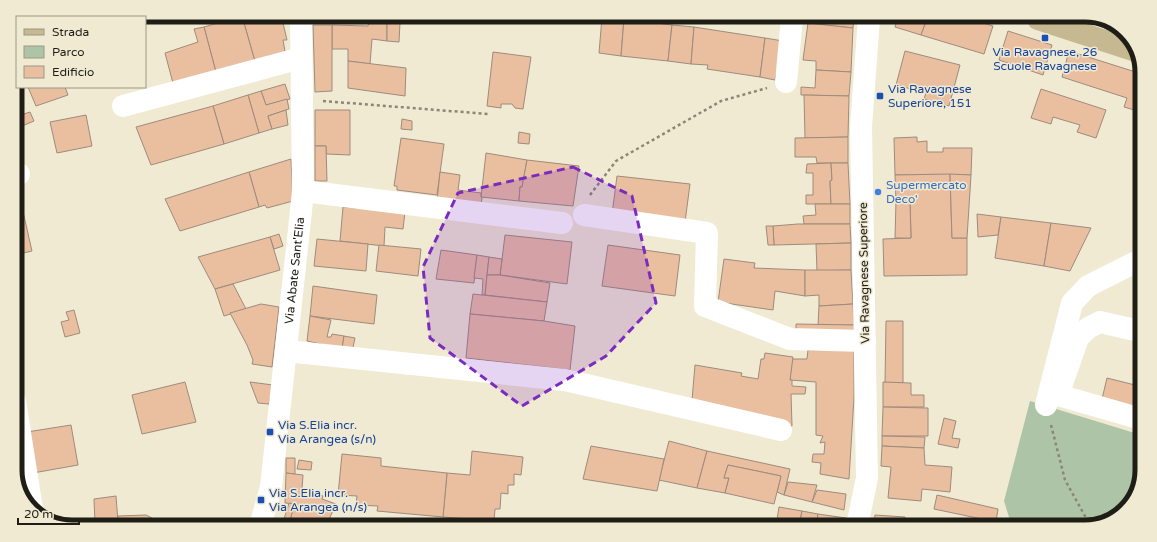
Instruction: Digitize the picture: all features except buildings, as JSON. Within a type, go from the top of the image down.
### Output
[{"type":"main road","points":[[1055,22],[1095,29],[1128,47]]},
{"type":"street","name":"Via Abate Sant'Elia","points":[[262,520],[271,487],[303,191],[300,22]]},
{"type":"street","points":[[786,82],[792,22]]},
{"type":"street","name":"Via Ravagnese Superiore","points":[[858,520],[867,478],[861,127],[869,22]]},
{"type":"street","points":[[122,106],[301,58]]},
{"type":"street","points":[[303,191],[562,223]]},
{"type":"street","points":[[584,215],[707,233],[705,306],[790,339],[865,341]]},
{"type":"street","points":[[1046,405],[1072,303],[1088,286],[1135,262]]},
{"type":"street","points":[[1135,330],[1100,322],[1088,328],[1078,338],[1058,395],[1135,417]]},
{"type":"street","points":[[286,351],[565,380],[781,430]]},
{"type":"street","points":[[22,445],[30,497]]},
{"type":"path","points":[[584,215],[590,194],[616,161],[721,101],[786,82]]},
{"type":"path","points":[[301,99],[488,114]]},
{"type":"path","points":[[1046,405],[1065,480],[1087,520]]},
{"type":"highlighted area","points":[[573,167],[632,196],[656,303],[606,356],[522,406],[430,338],[423,267],[458,193]]},
{"type":"green space","points":[[1030,401],[1135,433],[1134,480],[1123,503],[1113,512],[1092,520],[1010,520],[1004,501]]},
{"type":"place","name":"Via Ravagnese, 26 Scuole Ravagnese","points":[[1045,38]]},
{"type":"place","name":"Via Ravagnese Superiore, 151","points":[[880,96]]},
{"type":"place","name":"Supermercato Deco'","points":[[878,192]]},
{"type":"place","name":"Via S.Elia incr. Via Arangea (s/n)","points":[[270,432]]},
{"type":"place","name":"Via S.Elia incr. Via Arangea (n/s)","points":[[261,500]]}]
